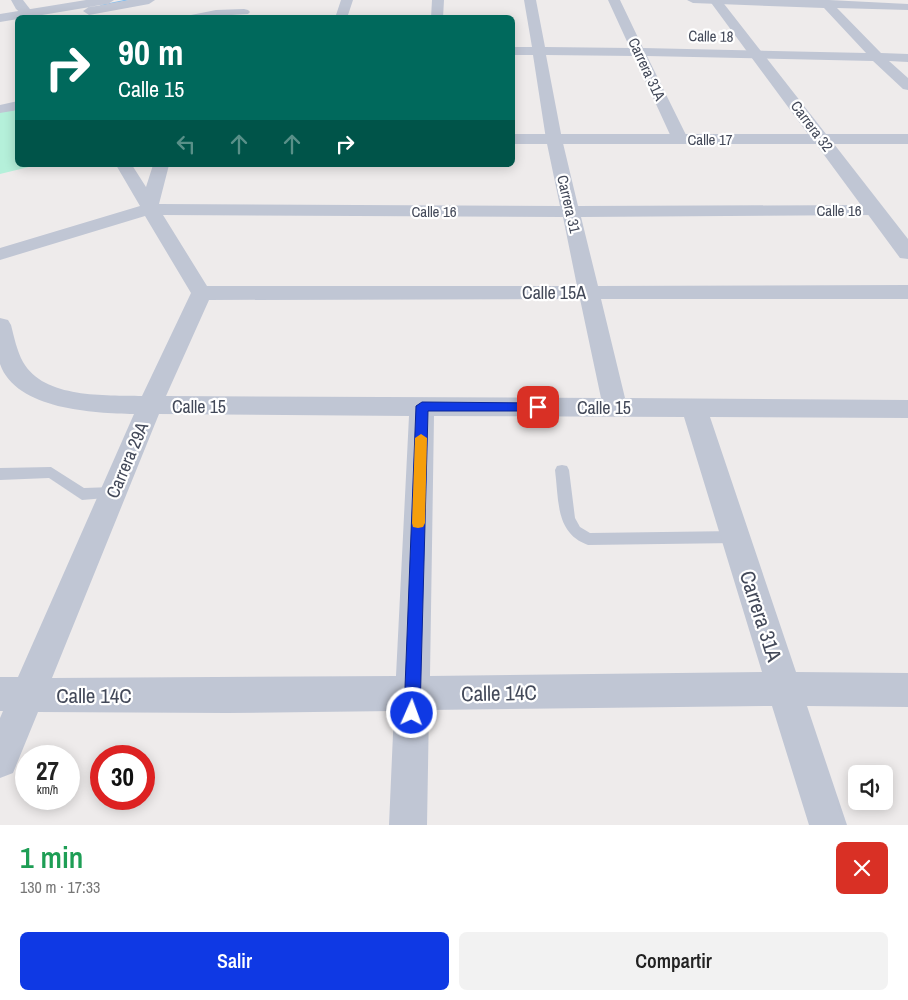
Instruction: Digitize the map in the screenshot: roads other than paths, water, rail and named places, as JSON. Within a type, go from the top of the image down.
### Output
[{"type":"street","points":[[17,0],[20,7],[27,13]]},
{"type":"street","points":[[16,15],[108,0]]},
{"type":"street","points":[[67,15],[149,0]]},
{"type":"street","points":[[206,15],[216,13],[243,15],[252,0]]},
{"type":"street","points":[[342,15],[347,0]]},
{"type":"street","points":[[437,15],[438,0]]},
{"type":"street","name":"Carrera 31","points":[[530,0],[554,139],[615,407]]},
{"type":"street","name":"Carrera 31A","points":[[614,0],[680,139]]},
{"type":"street","points":[[692,0],[825,2],[905,9]]},
{"type":"street","name":"Carrera 32","points":[[716,0],[874,210],[905,245]]},
{"type":"street","points":[[825,2],[876,56],[908,86]]},
{"type":"street","points":[[0,18],[15,15]]},
{"type":"street","points":[[0,26],[15,24]]},
{"type":"street","name":"Calle 18","points":[[515,51],[757,53],[908,58]]},
{"type":"street","points":[[0,109],[15,106]]},
{"type":"street","name":"Calle 17","points":[[515,139],[908,139]]},
{"type":"street","points":[[125,167],[201,294]]},
{"type":"street","points":[[149,209],[160,167]]},
{"type":"street","name":"Calle 16","points":[[0,254],[149,209],[571,212],[874,210]]},
{"type":"street","name":"Calle 15A","points":[[201,294],[908,292]]},
{"type":"street","name":"Carrera 29A","points":[[0,760],[14,694],[113,493],[150,405],[201,294]]},
{"type":"street","name":"Calle 15","points":[[0,325],[7,352],[19,374],[42,391],[67,400],[150,405],[908,409]]},
{"type":"street","points":[[408,825],[422,406]]},
{"type":"street","name":"Carrera 31A","points":[[694,408],[828,825]]},
{"type":"street","name":"Calle 14C","points":[[14,694],[412,695],[784,688],[908,690]]},
{"type":"lane","points":[[562,470],[568,519],[575,531],[588,539],[736,536]]},
{"type":"lane","points":[[0,474],[51,472],[82,494],[113,493]]},
{"type":"waterway","points":[[101,5],[129,0]]}]
